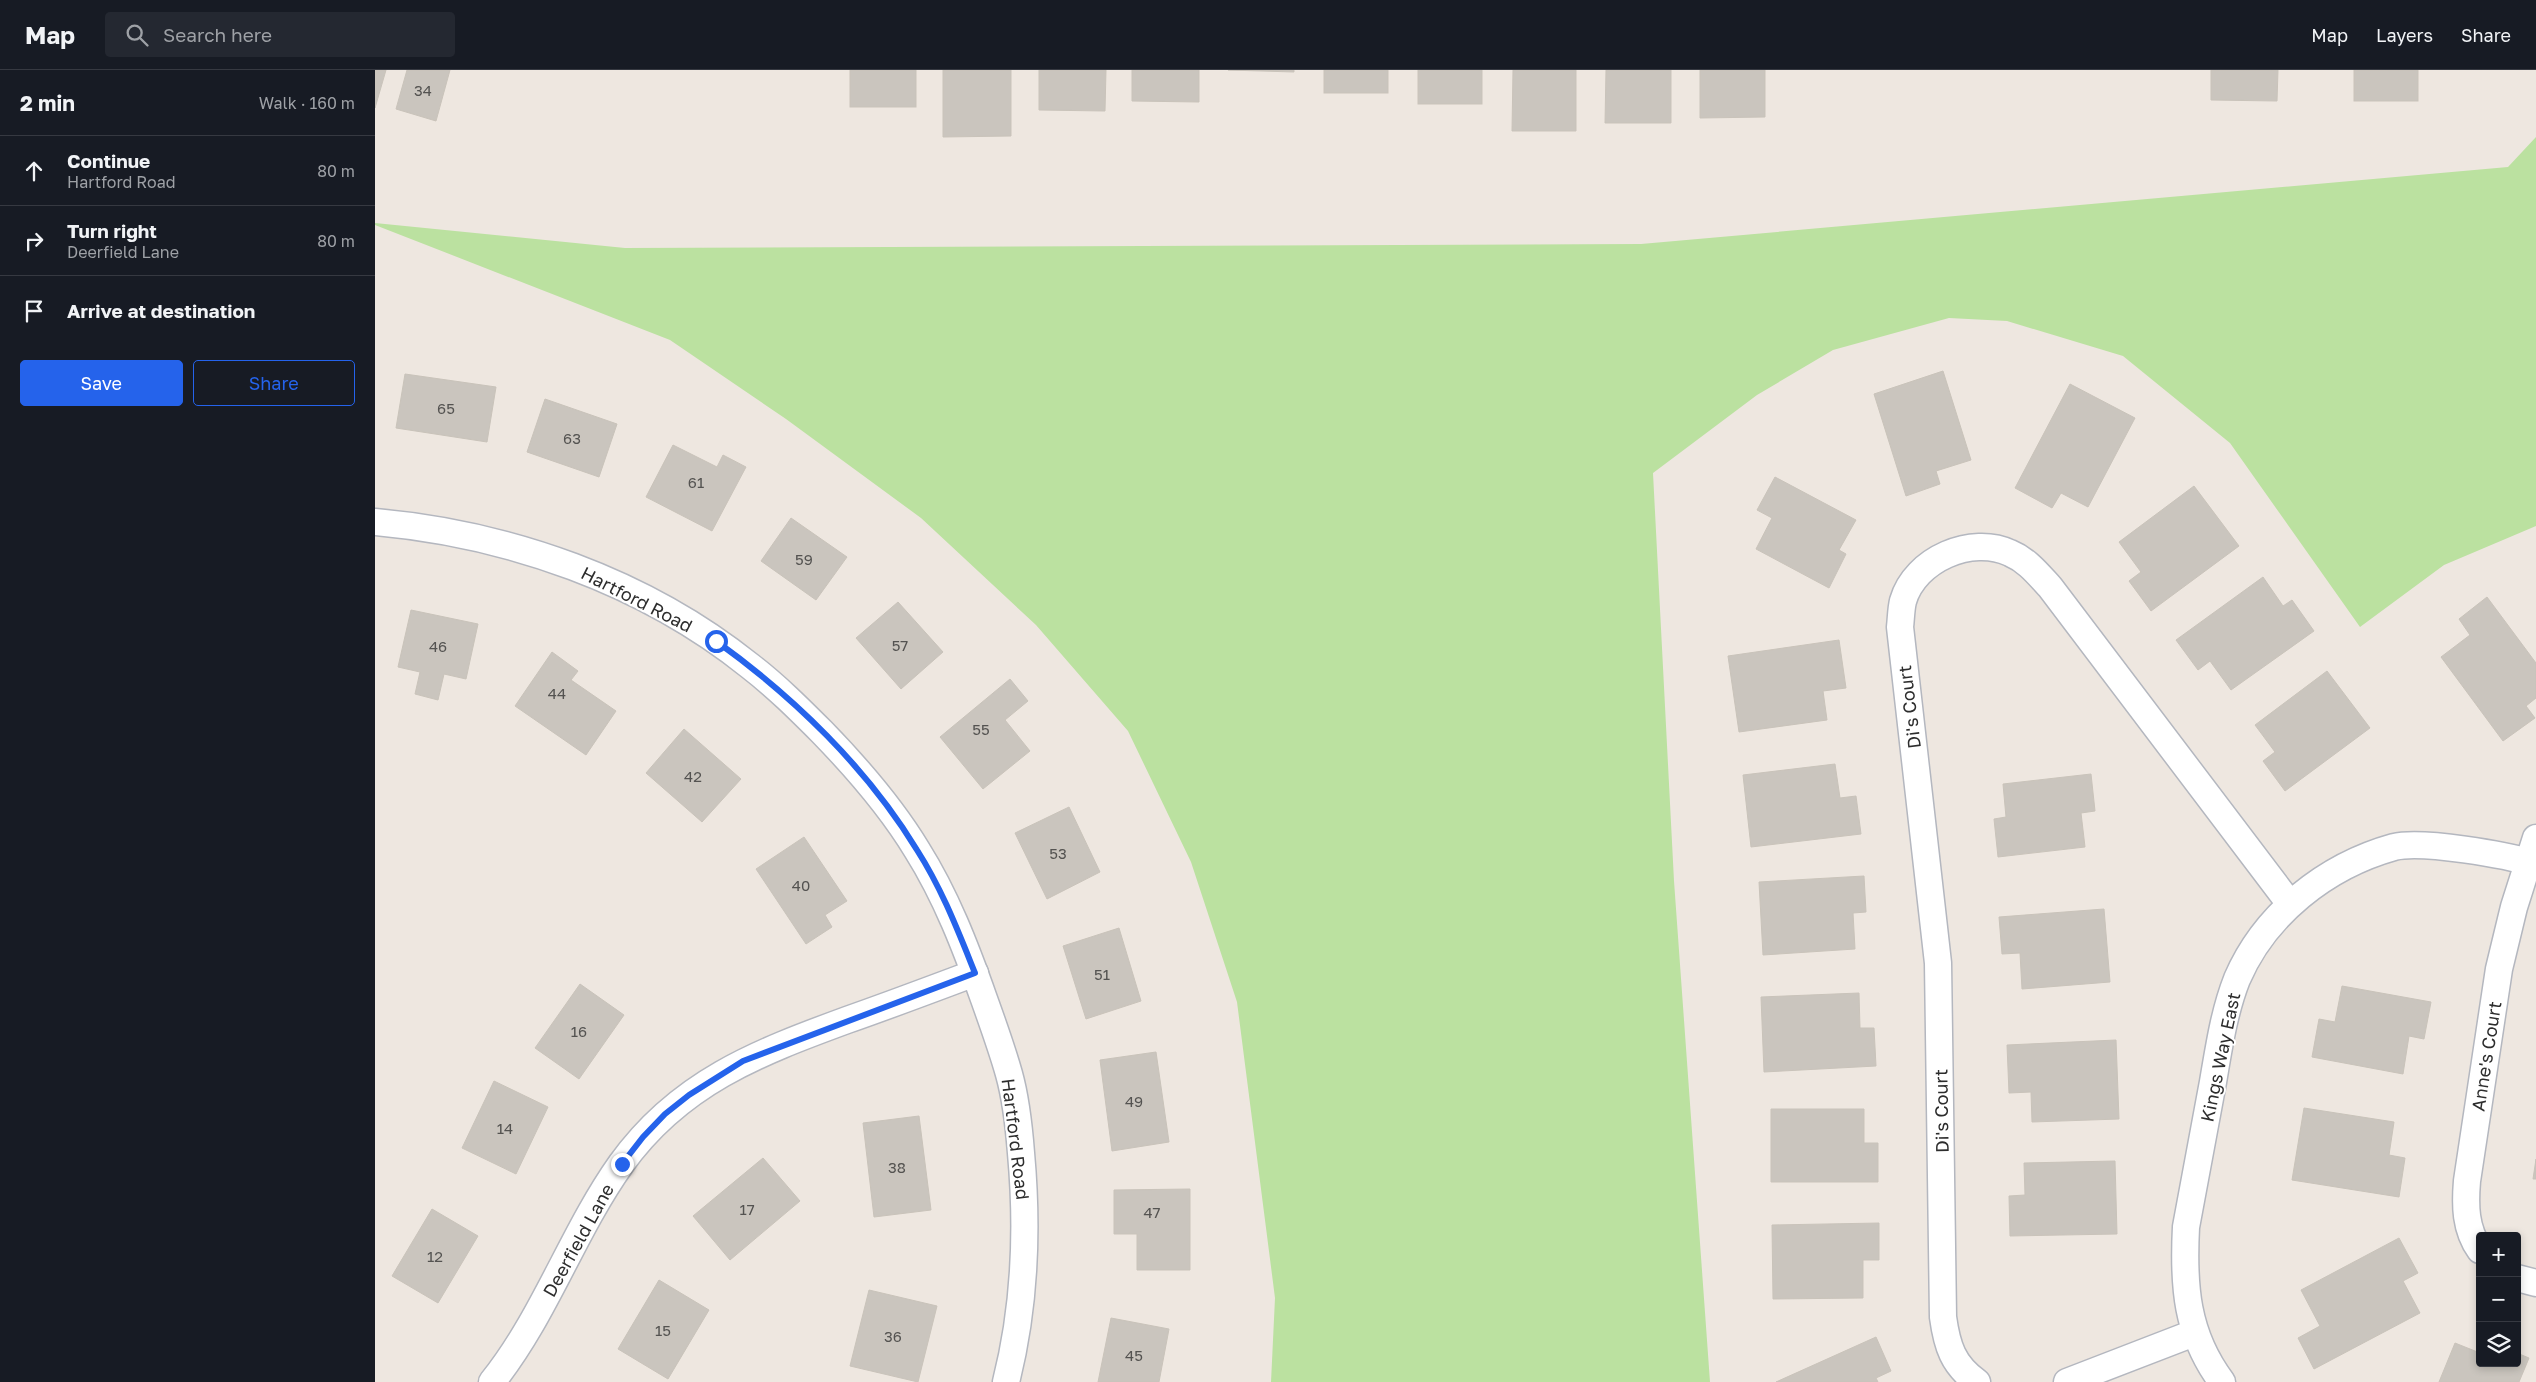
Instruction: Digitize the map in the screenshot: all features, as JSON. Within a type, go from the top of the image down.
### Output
[{"type":"street","name":"Hartford Road","points":[[375,522],[414,525],[513,546],[557,560],[607,581],[680,618],[751,666],[843,753],[895,816],[937,884],[975,973],[1010,1077],[1024,1182],[1026,1244],[1020,1307],[1006,1382]]},
{"type":"street","name":"Di's Court","points":[[1977,1382],[1966,1374],[1946,1342],[1943,1317],[1938,963],[1900,627],[1903,600],[1916,577],[1936,559],[1957,551],[1982,546],[2009,552],[2029,564],[2050,587],[2289,904]]},
{"type":"street","name":"Kings Way East","points":[[2222,1382],[2194,1333],[2184,1262],[2186,1227],[2225,1016],[2237,980],[2249,955],[2289,904],[2340,869],[2395,847],[2440,846],[2533,855]]},
{"type":"street","name":"Anne's Court","points":[[2476,1242],[2470,1230],[2465,1207],[2467,1181],[2499,968],[2514,907],[2533,855]]},
{"type":"street","name":"Deerfield Lane","points":[[492,1382],[526,1334],[604,1190],[643,1137],[665,1114],[697,1090],[743,1061],[975,973]]},
{"type":"street","points":[[2521,1279],[2536,1283]]},
{"type":"street","points":[[2067,1382],[2194,1333]]},
{"type":"green space","points":[[2536,137],[2536,526],[2444,565],[2360,627],[2230,443],[2123,356],[2007,321],[1949,318],[1833,350],[1757,395],[1653,473],[1674,881],[1710,1382],[1271,1382],[1275,1298],[1237,1002],[1191,862],[1128,731],[1036,625],[921,518],[786,419],[670,340],[375,225],[375,223],[625,248],[1641,244],[2508,167]]},
{"type":"building","points":[[375,70],[386,70],[375,108]]},
{"type":"building","points":[[407,70],[450,70],[436,121],[396,109]]},
{"type":"building","points":[[850,70],[916,70],[916,107],[850,107]]},
{"type":"building","points":[[943,70],[1011,70],[1011,136],[943,137]]},
{"type":"building","points":[[1039,70],[1106,70],[1105,111],[1039,110]]},
{"type":"building","points":[[1132,70],[1199,70],[1199,102],[1132,101]]},
{"type":"building","points":[[1228,70],[1294,70],[1294,72]]},
{"type":"building","points":[[1324,70],[1388,70],[1388,93],[1324,93]]},
{"type":"building","points":[[1418,70],[1482,70],[1482,104],[1418,104]]},
{"type":"building","points":[[1513,70],[1576,70],[1576,131],[1512,131]]},
{"type":"building","points":[[1606,70],[1671,70],[1671,123],[1605,123]]},
{"type":"building","points":[[1700,70],[1765,70],[1765,117],[1700,118]]},
{"type":"building","points":[[2211,70],[2278,70],[2277,101],[2211,100]]},
{"type":"building","points":[[2354,70],[2418,70],[2418,101],[2354,101]]},
{"type":"building","points":[[1943,371],[1971,460],[1936,471],[1940,484],[1906,496],[1874,394]]},
{"type":"building","points":[[405,374],[496,387],[487,442],[396,428]]},
{"type":"building","points":[[2070,384],[2135,418],[2088,507],[2061,493],[2052,508],[2015,488]]},
{"type":"building","points":[[545,399],[617,424],[599,477],[527,452]]},
{"type":"building","points":[[673,445],[717,467],[723,455],[746,467],[712,531],[646,497]]},
{"type":"building","points":[[1775,477],[1856,520],[1839,550],[1846,554],[1829,588],[1756,549],[1772,518],[1757,510]]},
{"type":"building","points":[[2194,486],[2239,546],[2151,611],[2129,581],[2141,572],[2119,542]]},
{"type":"building","points":[[791,518],[847,557],[816,600],[761,561]]},
{"type":"building","points":[[2263,577],[2283,606],[2292,600],[2314,631],[2231,690],[2210,661],[2198,670],[2176,640]]},
{"type":"building","points":[[2487,597],[2536,663],[2536,698],[2526,706],[2535,718],[2503,741],[2441,657],[2470,635],[2459,619]]},
{"type":"building","points":[[898,602],[943,652],[901,689],[856,638]]},
{"type":"building","points":[[411,610],[478,624],[466,679],[444,674],[438,700],[415,694],[420,672],[398,667]]},
{"type":"building","points":[[1839,640],[1846,688],[1823,691],[1827,720],[1739,732],[1728,656]]},
{"type":"building","points":[[552,652],[578,671],[571,680],[616,711],[586,755],[515,706]]},
{"type":"building","points":[[2327,671],[2370,728],[2285,791],[2263,761],[2275,752],[2255,725]]},
{"type":"building","points":[[1010,679],[1028,701],[1005,720],[1030,751],[983,789],[940,737]]},
{"type":"building","points":[[684,729],[741,779],[702,822],[646,773]]},
{"type":"building","points":[[1835,764],[1840,798],[1856,796],[1861,834],[1751,847],[1743,775]]},
{"type":"building","points":[[2091,774],[2095,811],[2081,813],[2085,847],[1998,857],[1994,819],[2006,817],[2003,784]]},
{"type":"building","points":[[1069,807],[1100,872],[1047,899],[1015,833]]},
{"type":"building","points":[[804,837],[847,901],[825,915],[832,927],[806,944],[756,869]]},
{"type":"building","points":[[1864,876],[1866,912],[1853,913],[1855,949],[1763,955],[1759,882]]},
{"type":"building","points":[[2104,909],[2110,982],[2022,989],[2020,953],[2002,954],[1999,917]]},
{"type":"building","points":[[1119,928],[1141,1001],[1086,1019],[1063,946]]},
{"type":"building","points":[[580,984],[624,1015],[579,1079],[535,1048]]},
{"type":"building","points":[[2342,986],[2431,1002],[2424,1039],[2409,1036],[2403,1074],[2312,1057],[2319,1019],[2335,1022]]},
{"type":"building","points":[[1859,993],[1860,1028],[1874,1028],[1876,1066],[1764,1072],[1761,997]]},
{"type":"building","points":[[2116,1040],[2119,1119],[2032,1122],[2031,1092],[2009,1093],[2007,1045]]},
{"type":"building","points":[[1156,1052],[1169,1142],[1112,1151],[1100,1060]]},
{"type":"building","points":[[494,1081],[548,1107],[516,1174],[462,1148]]},
{"type":"building","points":[[2304,1108],[2394,1122],[2389,1155],[2405,1158],[2399,1197],[2292,1180]]},
{"type":"building","points":[[1771,1109],[1864,1109],[1864,1143],[1878,1143],[1878,1182],[1771,1182]]},
{"type":"building","points":[[919,1116],[931,1210],[874,1217],[863,1123]]},
{"type":"building","points":[[763,1158],[800,1201],[730,1260],[693,1216]]},
{"type":"building","points":[[2536,1159],[2536,1179],[2533,1179]]},
{"type":"building","points":[[2115,1161],[2117,1234],[2010,1236],[2009,1196],[2025,1195],[2024,1163]]},
{"type":"building","points":[[1190,1189],[1190,1270],[1137,1270],[1137,1234],[1114,1234],[1114,1190]]},
{"type":"building","points":[[432,1209],[478,1236],[438,1303],[392,1276]]},
{"type":"building","points":[[1879,1223],[1879,1260],[1863,1260],[1863,1298],[1773,1299],[1772,1225]]},
{"type":"building","points":[[2399,1238],[2418,1273],[2403,1281],[2420,1313],[2314,1369],[2298,1338],[2320,1326],[2301,1290]]},
{"type":"building","points":[[659,1280],[709,1310],[668,1379],[618,1349]]},
{"type":"building","points":[[869,1290],[937,1306],[918,1382],[850,1366]]},
{"type":"building","points":[[1111,1318],[1169,1329],[1159,1382],[1098,1382]]},
{"type":"building","points":[[1876,1337],[1891,1371],[1876,1378],[1878,1382],[1776,1382]]},
{"type":"building","points":[[2455,1343],[2476,1351],[2476,1367],[2521,1367],[2521,1355],[2529,1358],[2519,1382],[2439,1382]]},
{"type":"route","points":[[622,1164],[643,1137],[665,1114],[689,1095],[743,1061],[799,1038],[975,973],[937,884],[895,816],[843,753],[751,666],[716,641]]}]
